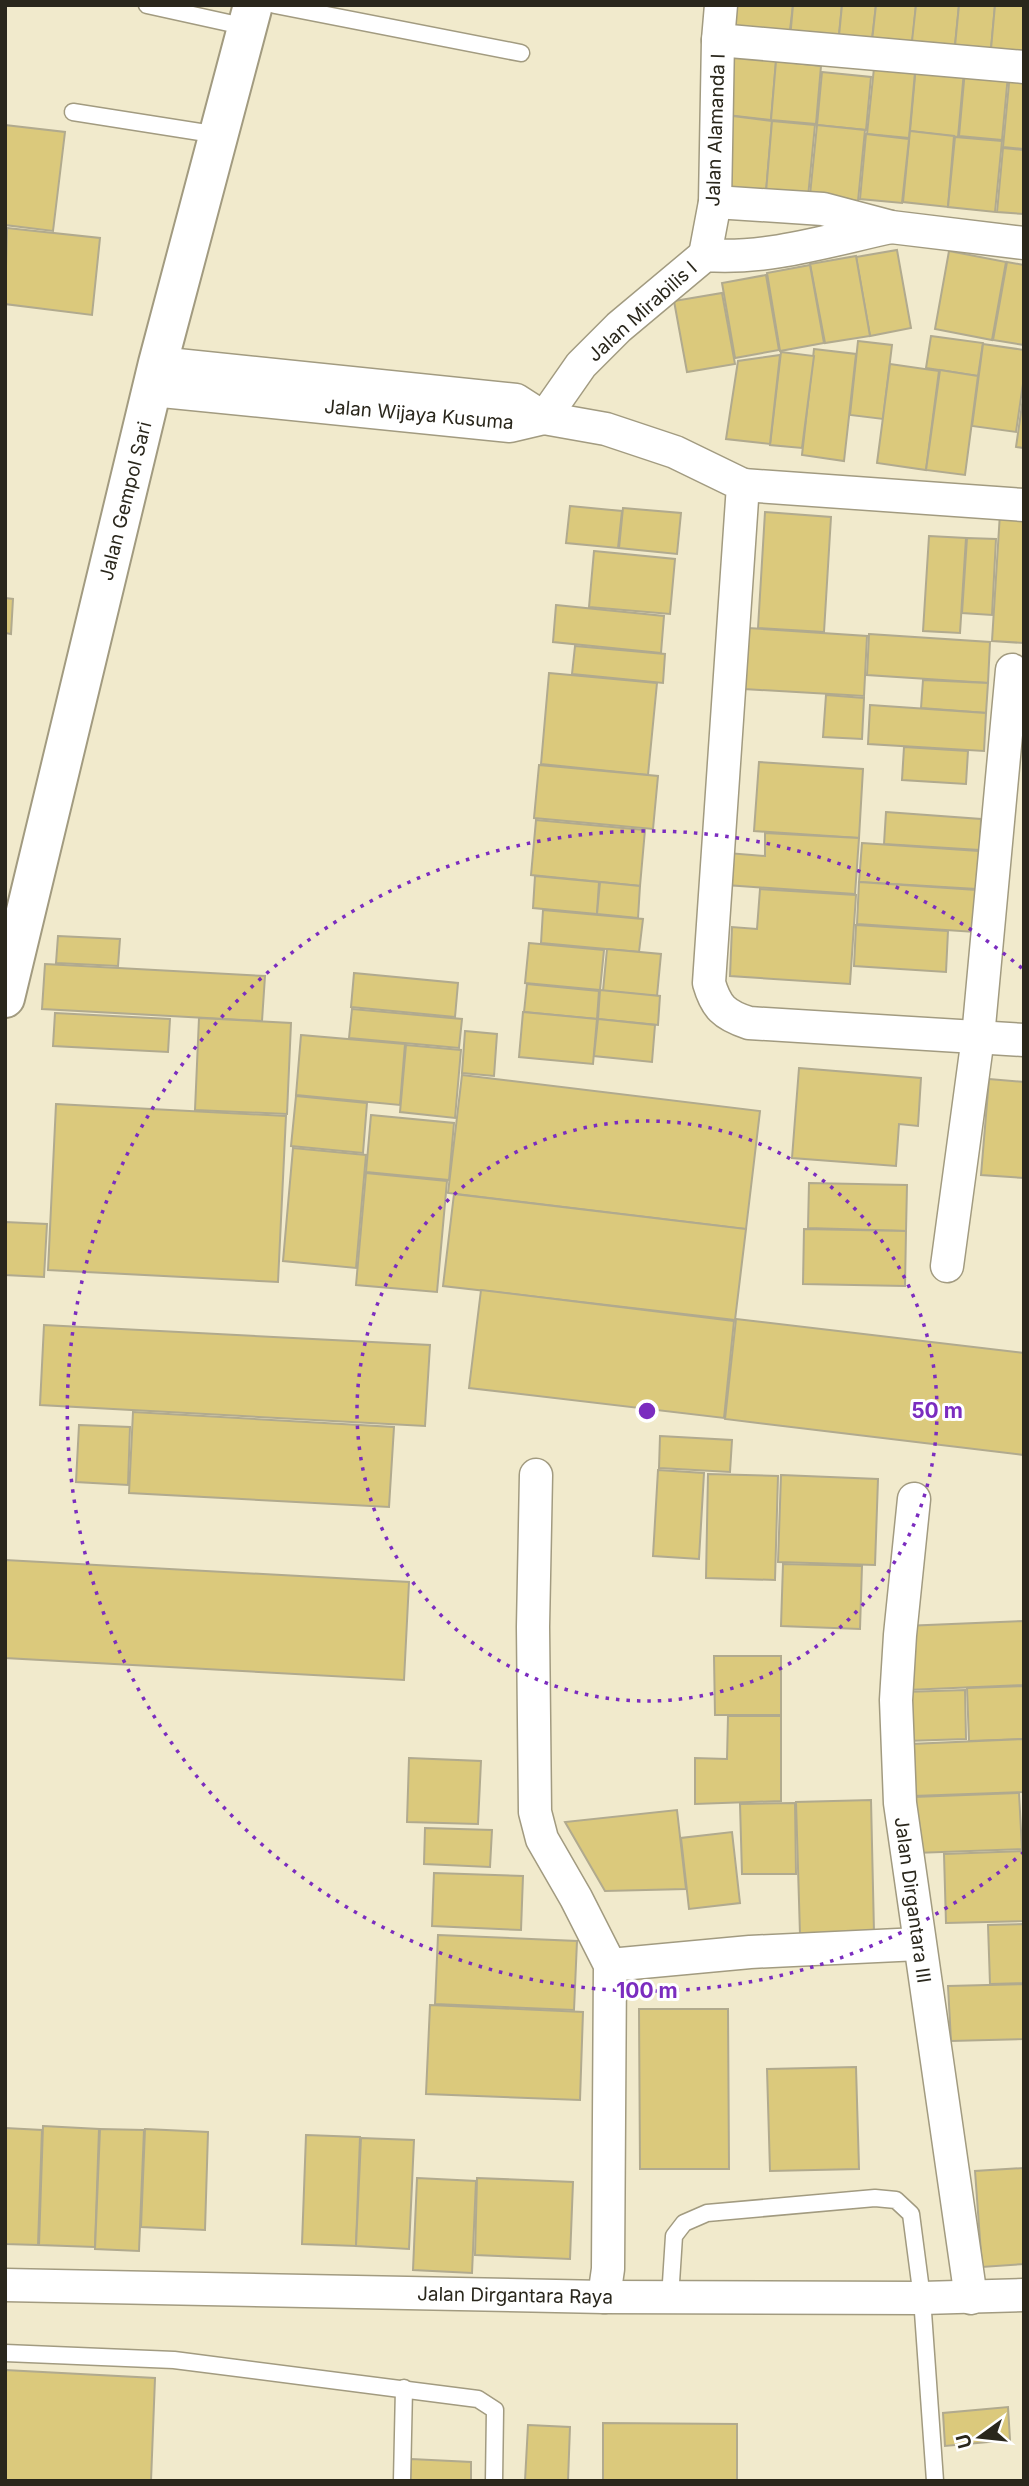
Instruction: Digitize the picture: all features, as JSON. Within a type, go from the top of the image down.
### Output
[{"type":"street","name":"Jalan Alamanda I","points":[[705,255],[715,202],[721,5]]},
{"type":"street","name":"Jalan Gempol Sari","points":[[5,998],[155,376],[219,135],[258,13]]},
{"type":"street","points":[[718,40],[1024,67]]},
{"type":"street","name":"Jalan Mirabilis I","points":[[715,202],[822,209],[891,228],[1024,243]]},
{"type":"street","name":"Jalan Mirabilis I","points":[[544,418],[581,365],[610,336],[705,255],[736,257],[769,253],[891,228]]},
{"type":"street","name":"Jalan Wijaya Kusuma","points":[[155,376],[510,426],[544,418]]},
{"type":"street","points":[[544,418],[606,429],[675,452],[743,485],[1024,505]]},
{"type":"street","points":[[743,485],[709,983],[715,1002],[731,1018],[749,1023],[1024,1040]]},
{"type":"street","points":[[947,1266],[978,1037],[1012,670]]},
{"type":"street","points":[[536,1475],[533,1627],[535,1812],[542,1839],[610,1965],[608,2269],[604,2297]]},
{"type":"street","name":"Jalan Dirgantara III","points":[[914,1499],[896,1700],[900,1804],[971,2298]]},
{"type":"street","points":[[610,1965],[750,1952],[919,1944]]},
{"type":"street","name":"Jalan Dirgantara Raya","points":[[5,2285],[670,2298],[971,2298],[1024,2295]]},
{"type":"lane","points":[[147,5],[258,13],[521,53]]},
{"type":"lane","points":[[73,112],[219,135]]},
{"type":"lane","points":[[670,2298],[674,2236],[684,2223],[707,2213],[875,2198],[895,2200],[911,2214],[922,2298],[935,2481]]},
{"type":"lane","points":[[5,2353],[174,2360],[478,2399],[495,2410],[494,2481]]},
{"type":"lane","points":[[402,2481],[404,2388]]},
{"type":"building","points":[[731,5],[793,5],[789,38],[728,32]]},
{"type":"building","points":[[793,5],[842,5],[838,44],[790,39]]},
{"type":"building","points":[[842,5],[876,5],[872,39],[839,36]]},
{"type":"building","points":[[876,5],[916,5],[912,45],[872,41]]},
{"type":"building","points":[[916,5],[959,5],[954,55],[911,50]]},
{"type":"building","points":[[959,5],[995,5],[991,49],[955,46]]},
{"type":"building","points":[[995,5],[1024,5],[1024,52],[991,49]]},
{"type":"building","points":[[724,56],[776,61],[771,120],[718,114]]},
{"type":"building","points":[[776,61],[821,66],[816,124],[771,120]]},
{"type":"building","points":[[916,65],[964,71],[958,137],[910,131]]},
{"type":"building","points":[[874,68],[915,72],[909,138],[867,134]]},
{"type":"building","points":[[965,70],[1008,75],[1002,140],[959,136]]},
{"type":"building","points":[[822,72],[871,77],[866,130],[817,125]]},
{"type":"building","points":[[1010,73],[1024,75],[1024,149],[1003,147]]},
{"type":"building","points":[[725,115],[772,121],[766,192],[717,187]]},
{"type":"building","points":[[772,121],[815,125],[808,197],[766,192]]},
{"type":"building","points":[[5,125],[65,132],[53,231],[5,225]]},
{"type":"building","points":[[817,125],[865,130],[858,201],[810,195]]},
{"type":"building","points":[[910,131],[954,136],[948,207],[903,202]]},
{"type":"building","points":[[866,134],[909,139],[902,203],[860,199]]},
{"type":"building","points":[[955,137],[1002,141],[995,212],[948,207]]},
{"type":"building","points":[[1003,148],[1024,150],[1024,214],[997,212]]},
{"type":"building","points":[[7,228],[100,238],[92,315],[5,304]]},
{"type":"building","points":[[897,250],[911,328],[870,336],[856,257]]},
{"type":"building","points":[[949,251],[1006,262],[992,340],[935,329]]},
{"type":"building","points":[[856,256],[870,336],[825,343],[810,264]]},
{"type":"building","points":[[1007,262],[1024,265],[1024,345],[993,340]]},
{"type":"building","points":[[810,265],[824,343],[780,351],[767,273]]},
{"type":"building","points":[[766,275],[779,350],[735,358],[722,283]]},
{"type":"building","points":[[722,293],[735,364],[687,372],[674,301]]},
{"type":"building","points":[[931,336],[983,343],[978,376],[926,368]]},
{"type":"building","points":[[858,341],[892,345],[883,419],[850,415]]},
{"type":"building","points":[[983,344],[1024,350],[1024,377],[1016,432],[972,426]]},
{"type":"building","points":[[814,349],[856,354],[844,461],[802,455]]},
{"type":"building","points":[[781,352],[814,356],[802,448],[770,445]]},
{"type":"building","points":[[780,355],[770,444],[726,439],[738,361]]},
{"type":"building","points":[[890,364],[939,371],[926,470],[877,463]]},
{"type":"building","points":[[940,370],[978,376],[965,475],[926,470]]},
{"type":"building","points":[[1024,391],[1024,448],[1016,447]]},
{"type":"building","points":[[570,506],[622,511],[618,548],[566,543]]},
{"type":"building","points":[[623,508],[681,513],[677,554],[619,548]]},
{"type":"building","points":[[765,512],[831,517],[824,632],[758,628]]},
{"type":"building","points":[[1000,513],[1024,514],[1024,643],[992,641]]},
{"type":"building","points":[[929,536],[966,538],[960,633],[923,631]]},
{"type":"building","points":[[967,538],[996,539],[992,615],[962,613]]},
{"type":"building","points":[[594,551],[675,559],[670,614],[589,607]]},
{"type":"building","points":[[5,598],[13,599],[11,634],[5,633]]},
{"type":"building","points":[[556,605],[664,616],[661,653],[553,642]]},
{"type":"building","points":[[748,628],[867,636],[864,696],[744,689]]},
{"type":"building","points":[[869,634],[990,642],[988,683],[867,675]]},
{"type":"building","points":[[575,646],[665,654],[663,683],[572,674]]},
{"type":"building","points":[[549,673],[657,683],[648,775],[541,764]]},
{"type":"building","points":[[923,680],[988,683],[986,713],[921,708]]},
{"type":"building","points":[[826,695],[864,698],[862,739],[823,737]]},
{"type":"building","points":[[870,705],[986,713],[984,751],[868,744]]},
{"type":"building","points":[[904,747],[968,751],[966,784],[902,780]]},
{"type":"building","points":[[759,762],[863,769],[859,838],[754,831]]},
{"type":"building","points":[[539,765],[658,776],[653,829],[534,818]]},
{"type":"building","points":[[886,812],[981,819],[980,850],[884,844]]},
{"type":"building","points":[[536,820],[645,830],[640,886],[531,875]]},
{"type":"building","points":[[765,833],[859,838],[855,894],[726,885],[728,853],[765,856]]},
{"type":"building","points":[[862,843],[979,851],[977,889],[859,882]]},
{"type":"building","points":[[535,876],[599,882],[597,914],[533,908]]},
{"type":"building","points":[[600,882],[640,886],[638,918],[597,914]]},
{"type":"building","points":[[859,882],[977,890],[975,932],[857,924]]},
{"type":"building","points":[[760,889],[856,895],[850,984],[730,976],[732,927],[757,929]]},
{"type":"building","points":[[543,910],[643,919],[639,952],[541,943]]},
{"type":"building","points":[[856,925],[948,931],[946,972],[854,966]]},
{"type":"building","points":[[58,936],[120,939],[118,966],[56,963]]},
{"type":"building","points":[[529,943],[604,950],[600,990],[525,983]]},
{"type":"building","points":[[607,949],[661,954],[657,996],[603,991]]},
{"type":"building","points":[[45,964],[265,976],[262,1021],[42,1009]]},
{"type":"building","points":[[354,973],[458,983],[455,1017],[351,1007]]},
{"type":"building","points":[[527,984],[599,991],[597,1019],[524,1012]]},
{"type":"building","points":[[600,990],[660,996],[658,1025],[598,1019]]},
{"type":"building","points":[[352,1009],[462,1019],[459,1048],[349,1038]]},
{"type":"building","points":[[523,1012],[597,1019],[593,1064],[519,1057]]},
{"type":"building","points":[[55,1013],[170,1019],[168,1052],[53,1046]]},
{"type":"building","points":[[199,1018],[291,1023],[287,1114],[195,1110]]},
{"type":"building","points":[[598,1019],[655,1025],[652,1062],[594,1056]]},
{"type":"building","points":[[465,1031],[497,1034],[494,1076],[462,1073]]},
{"type":"building","points":[[301,1035],[405,1044],[400,1105],[296,1095]]},
{"type":"building","points":[[406,1045],[461,1050],[455,1118],[400,1112]]},
{"type":"building","points":[[799,1068],[921,1078],[918,1126],[899,1124],[896,1166],[792,1158]]},
{"type":"building","points":[[462,1075],[760,1111],[746,1229],[448,1193]]},
{"type":"building","points":[[989,1079],[1024,1082],[1024,1178],[981,1175]]},
{"type":"building","points":[[296,1096],[367,1103],[363,1153],[291,1146]]},
{"type":"building","points":[[56,1104],[286,1116],[278,1282],[48,1270]]},
{"type":"building","points":[[371,1115],[454,1123],[449,1180],[366,1172]]},
{"type":"building","points":[[293,1148],[366,1155],[356,1268],[283,1261]]},
{"type":"building","points":[[366,1173],[447,1181],[437,1292],[356,1285]]},
{"type":"building","points":[[809,1183],[907,1185],[906,1231],[808,1228]]},
{"type":"building","points":[[454,1194],[746,1229],[735,1320],[443,1286]]},
{"type":"building","points":[[5,1222],[47,1224],[44,1277],[5,1275]]},
{"type":"building","points":[[804,1229],[906,1231],[905,1286],[803,1284]]},
{"type":"building","points":[[481,1290],[734,1321],[724,1418],[469,1388]]},
{"type":"building","points":[[736,1319],[1024,1353],[1024,1455],[725,1419]]},
{"type":"building","points":[[44,1325],[430,1345],[425,1426],[40,1405]]},
{"type":"building","points":[[133,1412],[394,1427],[389,1507],[129,1493]]},
{"type":"building","points":[[79,1425],[130,1427],[128,1485],[76,1482]]},
{"type":"building","points":[[660,1436],[732,1440],[730,1472],[659,1468]]},
{"type":"building","points":[[658,1470],[704,1473],[699,1559],[653,1556]]},
{"type":"building","points":[[708,1474],[778,1476],[775,1580],[706,1578]]},
{"type":"building","points":[[781,1475],[878,1479],[875,1565],[778,1562]]},
{"type":"building","points":[[5,1560],[409,1582],[404,1680],[5,1658]]},
{"type":"building","points":[[783,1564],[862,1566],[860,1629],[781,1626]]},
{"type":"building","points":[[1024,1621],[1024,1685],[907,1690],[904,1626]]},
{"type":"building","points":[[714,1656],[781,1656],[781,1715],[715,1715]]},
{"type":"building","points":[[1024,1686],[1024,1739],[969,1741],[967,1688]]},
{"type":"building","points":[[965,1690],[966,1739],[906,1741],[904,1692]]},
{"type":"building","points":[[728,1716],[781,1716],[781,1801],[695,1804],[695,1758],[727,1759]]},
{"type":"building","points":[[1024,1739],[1024,1792],[913,1796],[911,1744]]},
{"type":"building","points":[[409,1758],[481,1761],[478,1824],[407,1822]]},
{"type":"building","points":[[1019,1793],[1022,1849],[915,1853],[913,1797]]},
{"type":"building","points":[[871,1800],[874,1932],[800,1934],[796,1802]]},
{"type":"building","points":[[795,1803],[796,1874],[742,1874],[740,1804]]},
{"type":"building","points":[[677,1810],[686,1889],[605,1891],[565,1822]]},
{"type":"building","points":[[425,1828],[492,1830],[490,1867],[424,1864]]},
{"type":"building","points":[[732,1832],[740,1903],[689,1909],[681,1838]]},
{"type":"building","points":[[1024,1851],[1024,1921],[946,1923],[944,1854]]},
{"type":"building","points":[[434,1873],[523,1876],[521,1930],[432,1926]]},
{"type":"building","points":[[1024,1924],[1024,1983],[990,1984],[988,1925]]},
{"type":"building","points":[[438,1935],[577,1941],[574,2010],[435,2004]]},
{"type":"building","points":[[1024,1984],[1024,2039],[951,2041],[948,1986]]},
{"type":"building","points":[[430,2005],[583,2012],[580,2100],[426,2094]]},
{"type":"building","points":[[639,2009],[728,2009],[729,2169],[640,2169]]},
{"type":"building","points":[[856,2067],[859,2169],[770,2171],[767,2069]]},
{"type":"building","points":[[43,2126],[99,2129],[95,2247],[39,2245]]},
{"type":"building","points":[[5,2128],[42,2130],[38,2245],[5,2244]]},
{"type":"building","points":[[100,2129],[144,2130],[139,2251],[95,2249]]},
{"type":"building","points":[[145,2129],[208,2132],[205,2230],[141,2227]]},
{"type":"building","points":[[306,2135],[360,2137],[356,2246],[302,2244]]},
{"type":"building","points":[[361,2138],[414,2140],[409,2249],[356,2246]]},
{"type":"building","points":[[1024,2168],[1024,2264],[982,2267],[975,2171]]},
{"type":"building","points":[[417,2178],[476,2181],[472,2273],[413,2270]]},
{"type":"building","points":[[477,2178],[573,2182],[570,2259],[475,2255]]},
{"type":"building","points":[[5,2370],[155,2378],[151,2481],[5,2481]]},
{"type":"building","points":[[1008,2407],[1010,2440],[945,2446],[943,2413]]},
{"type":"building","points":[[603,2423],[737,2424],[737,2481],[603,2481]]},
{"type":"building","points":[[528,2425],[570,2427],[568,2481],[525,2481]]},
{"type":"building","points":[[411,2459],[471,2462],[471,2481],[410,2481]]}]
